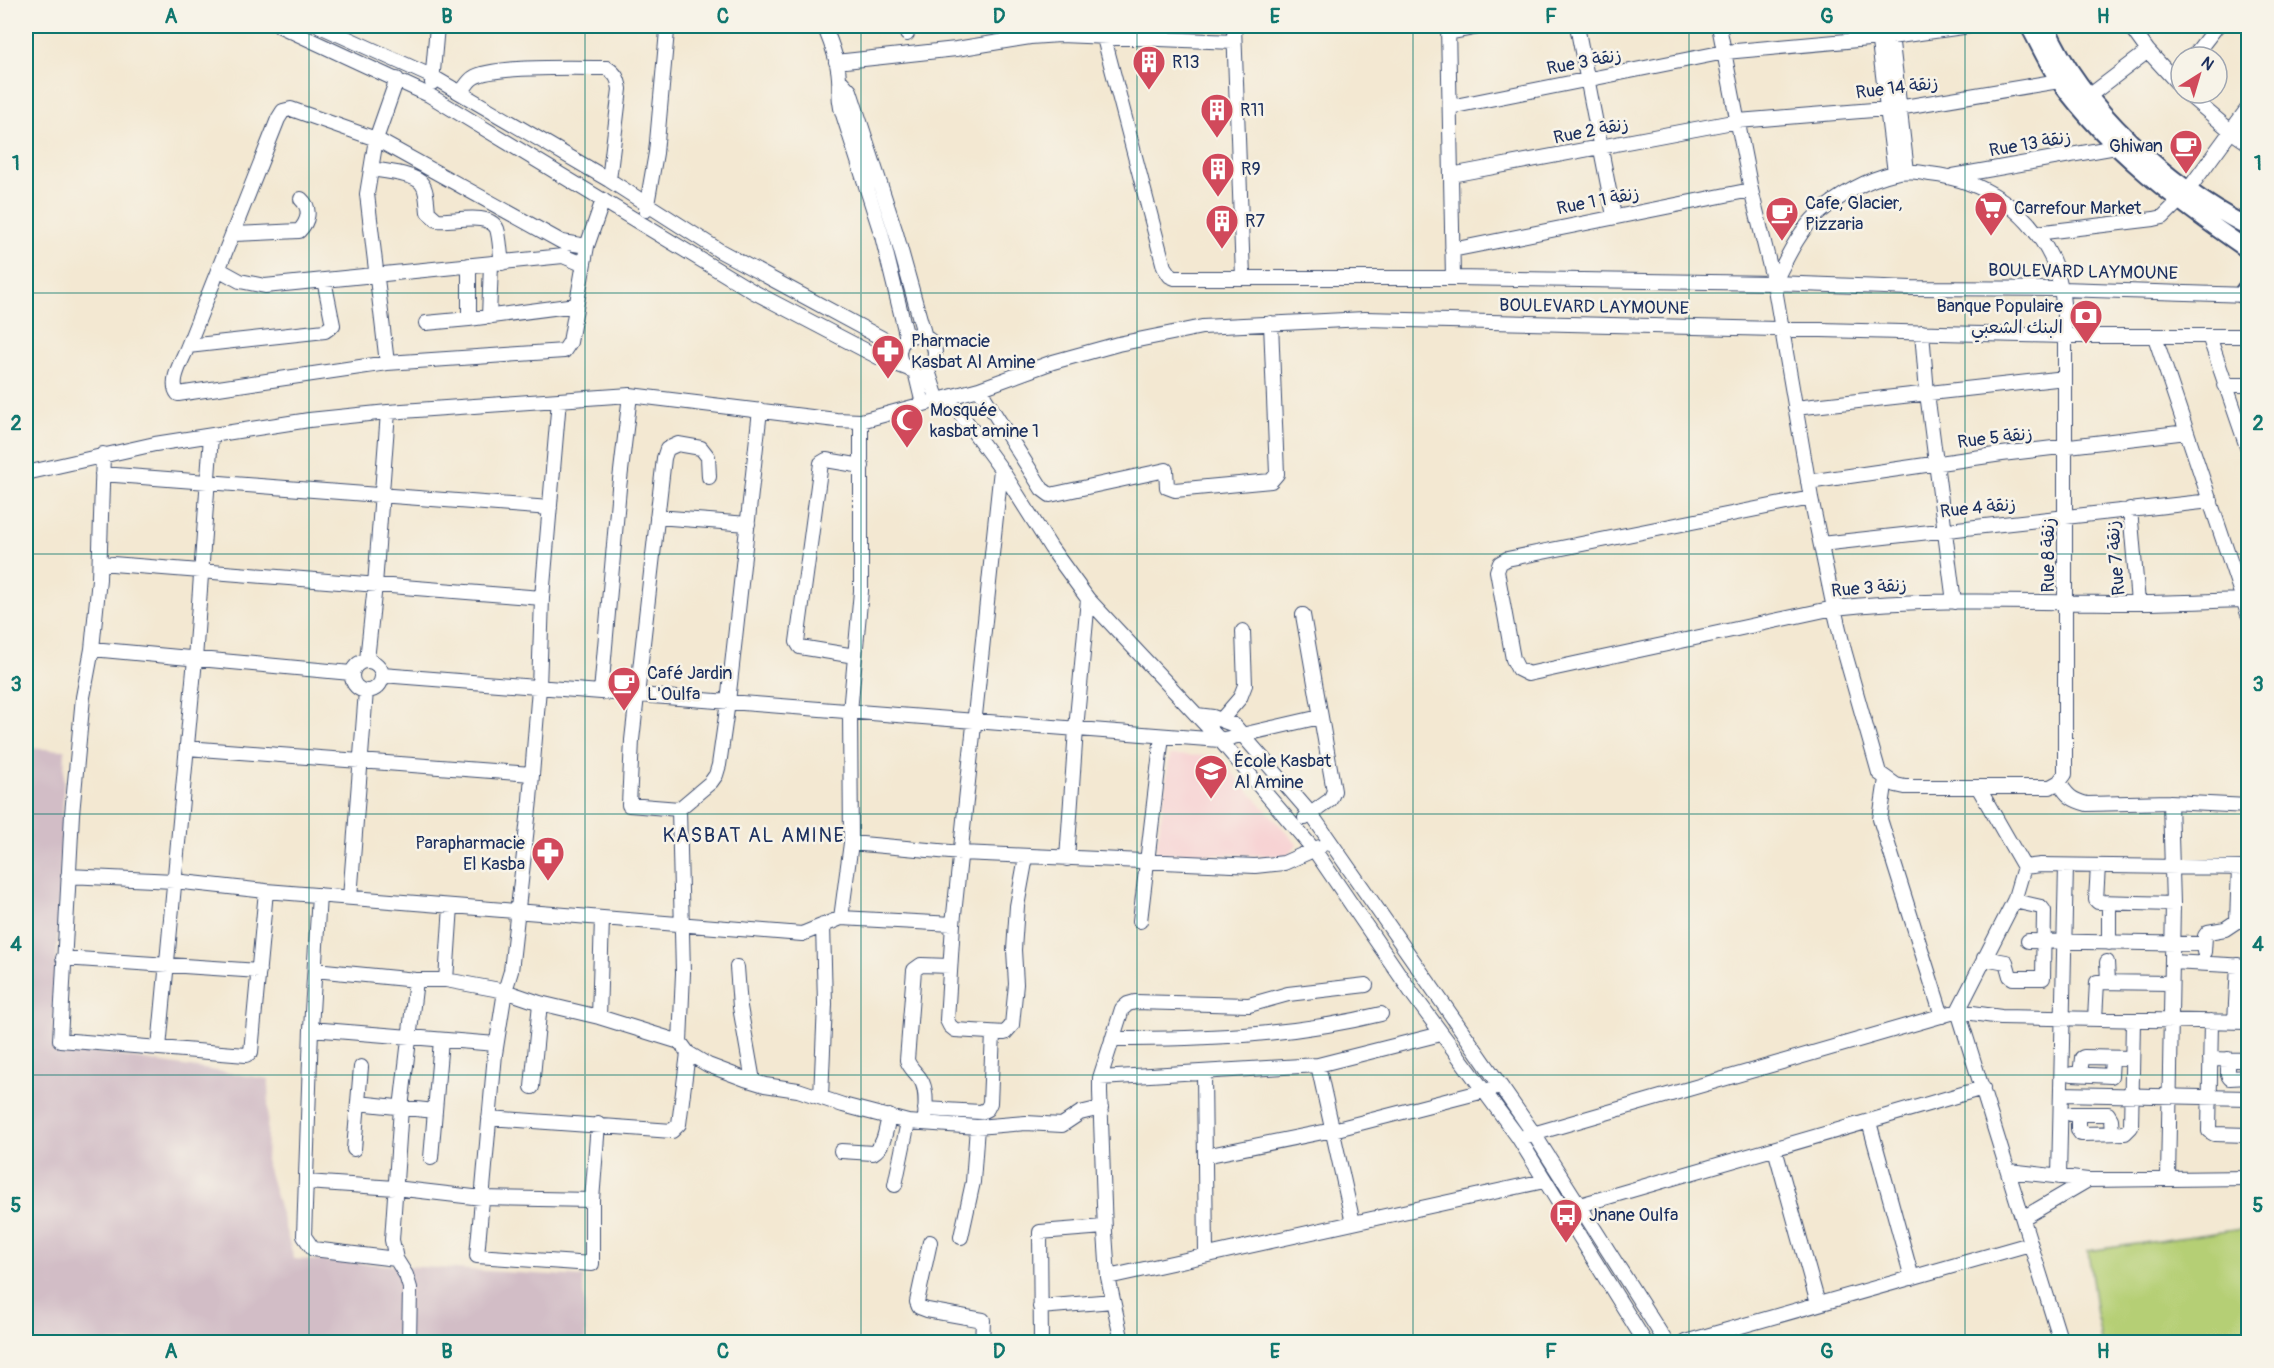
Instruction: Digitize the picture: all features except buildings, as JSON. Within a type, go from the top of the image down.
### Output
[{"type":"main road","points":[[2029,26],[2059,81],[2116,147],[2146,175],[2183,196],[2248,227]]},
{"type":"main road","points":[[2046,26],[2068,66],[2111,122],[2183,196],[2248,250]]},
{"type":"street","points":[[280,26],[429,95],[754,292],[880,358],[917,369],[934,358],[934,346],[925,337],[919,335],[904,343]]},
{"type":"street","points":[[320,26],[461,92],[609,180],[720,251],[904,343]]},
{"type":"street","points":[[429,95],[433,77],[437,26]]},
{"type":"street","points":[[641,223],[648,204],[656,153],[667,32],[663,26]]},
{"type":"street","points":[[824,26],[836,62],[839,79],[837,93],[841,108],[882,236],[904,343],[901,360],[917,369],[937,401],[1001,469],[1051,548],[1088,599],[1220,740],[1315,851],[1352,909],[1518,1137],[1645,1342]]},
{"type":"street","points":[[1234,26],[1243,277]]},
{"type":"street","points":[[1452,278],[1448,29],[1485,26]]},
{"type":"street","points":[[1577,26],[1614,216]]},
{"type":"street","points":[[1719,26],[1751,190],[1774,283],[1808,482],[1834,608],[1879,773],[1886,779],[1905,787],[2050,787],[2062,778],[2067,795],[2075,801],[2087,804],[2170,802],[2248,806]]},
{"type":"street","name":"Rue 3 زنقة","points":[[1450,107],[1725,52],[1884,31],[1970,26]]},
{"type":"street","points":[[2202,45],[2217,26]]},
{"type":"street","points":[[2133,27],[2148,51],[2169,71]]},
{"type":"street","points":[[1884,31],[1901,172]]},
{"type":"street","points":[[836,62],[956,49],[1030,37],[1103,32],[1234,42]]},
{"type":"street","name":"BOULEVARD LAYMOUNE","points":[[1103,32],[1167,272],[1170,276],[1180,279],[1452,278],[1774,283],[1912,288],[2246,292]]},
{"type":"street","points":[[2089,96],[2148,51]]},
{"type":"street","points":[[461,92],[473,77],[485,73],[535,68],[607,68],[615,73],[620,89],[609,180]]},
{"type":"street","points":[[387,363],[367,194],[376,139],[397,79]]},
{"type":"street","points":[[839,79],[850,91],[896,233],[925,337]]},
{"type":"street","name":"Rue 14 زنقة","points":[[1738,121],[1892,108],[2059,81]]},
{"type":"street","points":[[2200,105],[2232,132],[2248,142]]},
{"type":"street","points":[[2036,233],[2163,217],[2183,196],[2248,108]]},
{"type":"street","points":[[586,246],[562,242],[376,139],[291,109],[283,111],[188,346],[175,381],[175,390],[178,394],[387,363],[564,351],[570,342],[586,246],[603,200]]},
{"type":"street","name":"Rue 2 زنقة","points":[[1451,176],[1738,121]]},
{"type":"street","name":"Rue 13 زنقة","points":[[1950,176],[2116,147]]},
{"type":"street","points":[[371,169],[420,181],[424,185],[428,212],[437,220],[483,218],[491,221],[496,228],[496,263],[489,316]]},
{"type":"street","points":[[1774,283],[1800,237],[1816,216],[1840,196],[1867,182],[1901,172],[1950,176]]},
{"type":"street","name":"Rue 8 زنقة","points":[[1950,176],[1974,184],[1999,197],[2018,212],[2036,233],[2052,259],[2062,289],[2066,336],[2066,602],[2062,778]]},
{"type":"street","name":"Rue 1 زنقة 1","points":[[1452,250],[1751,190]]},
{"type":"street","points":[[234,234],[299,231],[306,224],[308,214],[306,204],[301,199]]},
{"type":"street","points":[[220,270],[240,280],[265,286],[563,256],[582,264]]},
{"type":"street","points":[[469,265],[469,319]]},
{"type":"street","points":[[188,346],[325,331],[333,325],[324,280]]},
{"type":"street","points":[[426,323],[576,305]]},
{"type":"street","name":"BOULEVARD LAYMOUNE","points":[[861,421],[979,389],[1053,362],[1118,344],[1202,327],[1365,319],[2066,336],[2248,336]]},
{"type":"street","points":[[979,389],[1042,489],[1050,495],[1166,470],[1167,487],[1175,490],[1271,481],[1277,474],[1271,323]]},
{"type":"street","points":[[1922,332],[1927,393],[1954,602]]},
{"type":"street","points":[[2209,336],[2248,450]]},
{"type":"street","points":[[2155,337],[2247,610]]},
{"type":"street","points":[[1795,408],[2065,378]]},
{"type":"street","points":[[2224,385],[2248,385]]},
{"type":"street","points":[[601,692],[618,499],[630,395]]},
{"type":"street","points":[[26,473],[155,444],[309,420],[388,412],[630,395],[861,421],[861,591],[850,712],[851,843],[841,918]]},
{"type":"street","points":[[559,400],[542,598],[539,688],[532,774],[511,971],[505,991],[496,1044],[477,1256],[591,1264],[592,1200],[598,1124]]},
{"type":"street","points":[[709,477],[708,457],[701,448],[678,444],[667,449],[657,517],[638,695],[629,805],[679,809],[716,775],[728,702],[760,410]]},
{"type":"street","points":[[368,660],[388,412]]},
{"type":"street","name":"Rue 5 زنقة","points":[[1808,482],[2187,432]]},
{"type":"street","points":[[159,1048],[195,659],[211,436]]},
{"type":"street","points":[[103,454],[100,563],[92,649],[83,697],[68,876],[60,1040],[246,1054],[251,1052],[266,891]]},
{"type":"street","points":[[855,656],[800,647],[796,642],[821,463],[826,460],[862,466]]},
{"type":"street","points":[[1001,469],[952,924],[947,1020],[956,1030],[1005,1033],[1012,1025],[1016,984],[1014,950],[1017,906],[1026,857]]},
{"type":"street","points":[[102,474],[550,508]]},
{"type":"street","name":"Rue 3 زنقة","points":[[1811,498],[1507,559],[1500,563],[1497,571],[1513,659],[1518,669],[1528,674],[1834,608],[1874,604],[2138,603],[2247,610]]},
{"type":"street","name":"Rue 4 زنقة","points":[[1821,544],[2211,501]]},
{"type":"street","name":"Rue 7 زنقة","points":[[2130,509],[2138,603]]},
{"type":"street","points":[[657,517],[748,524]]},
{"type":"street","points":[[100,563],[542,598]]},
{"type":"street","points":[[1067,859],[1088,599]]},
{"type":"street","points":[[1294,827],[1330,800],[1334,791],[1303,615]]},
{"type":"street","points":[[1221,720],[1240,698],[1245,685],[1243,631]]},
{"type":"street","points":[[92,649],[351,673]]},
{"type":"street","points":[[368,660],[376,663],[382,675],[379,685],[371,691],[360,690],[353,683],[351,673],[359,662],[368,660]]},
{"type":"street","points":[[382,675],[1220,740],[1320,717]]},
{"type":"street","points":[[350,898],[366,691]]},
{"type":"street","points":[[1197,715],[1234,725],[1311,814],[1534,1134],[1666,1342]]},
{"type":"street","points":[[1140,921],[1162,736]]},
{"type":"street","points":[[187,748],[532,774]]},
{"type":"street","points":[[1886,779],[1880,819],[1942,1016]]},
{"type":"street","points":[[1978,787],[2024,867],[2014,901],[1958,1011],[2061,1342]]},
{"type":"street","points":[[2168,1179],[2173,904],[2170,802]]},
{"type":"street","points":[[489,1118],[672,1131],[679,1124],[684,1048],[679,809]]},
{"type":"street","points":[[851,843],[961,854],[1255,867],[1284,863],[1315,851],[1329,841]]},
{"type":"street","points":[[2059,1177],[2066,866]]},
{"type":"street","points":[[2098,866],[2096,900],[2101,903],[2173,904]]},
{"type":"street","points":[[2024,867],[2244,868],[2243,921],[2225,930],[2210,930],[2205,936],[2204,963]]},
{"type":"street","points":[[68,876],[174,881],[266,891],[802,934],[841,918],[952,924]]},
{"type":"street","points":[[319,895],[311,1029],[304,1236],[313,1249],[396,1259]]},
{"type":"street","points":[[1984,958],[2006,962],[2010,976],[2013,978],[2042,979],[2044,941],[2042,909],[2014,901]]},
{"type":"street","points":[[2109,903],[2109,943]]},
{"type":"street","points":[[446,980],[451,906]]},
{"type":"street","points":[[599,1017],[602,918]]},
{"type":"street","points":[[821,1097],[825,1004],[823,926]]},
{"type":"street","points":[[2028,941],[2204,944]]},
{"type":"street","points":[[63,958],[259,971]]},
{"type":"street","points":[[2107,962],[2108,981]]},
{"type":"street","points":[[1518,1137],[1958,1011],[2001,1017],[2242,1022],[2243,966],[2172,962]]},
{"type":"street","points":[[925,1123],[924,1088],[921,1080],[909,1067],[907,1060],[914,970],[921,965],[950,966]]},
{"type":"street","points":[[737,967],[740,1007],[753,1081]]},
{"type":"street","points":[[315,970],[416,980],[446,980],[505,991],[540,1004],[599,1017],[684,1048],[708,1065],[753,1081],[821,1097],[908,1122],[977,1127],[1026,1123],[1062,1125],[1080,1113],[1101,1108]]},
{"type":"street","points":[[409,1342],[410,1288],[406,1275],[396,1259],[392,1240],[408,1037],[416,980]]},
{"type":"street","points":[[2095,1019],[2095,984],[2100,980],[2171,983]]},
{"type":"street","points":[[1122,1342],[1108,1277],[1104,1227],[1100,1078],[1122,1009],[1136,1002],[1249,1005],[1288,994],[1366,984]]},
{"type":"street","points":[[532,1087],[540,1004]]},
{"type":"street","points":[[1113,1039],[1194,1039],[1247,1035],[1358,1020],[1381,1014]]},
{"type":"street","points":[[2078,1114],[2078,1130],[2081,1134],[2112,1133],[2129,1130],[2131,1127],[2133,1020]]},
{"type":"street","points":[[2211,1022],[2208,1097],[2210,1132],[2248,1135]]},
{"type":"street","points":[[311,1029],[496,1044]]},
{"type":"street","points":[[924,1109],[981,1112],[987,1109],[990,1102],[993,1033]]},
{"type":"street","points":[[1100,1078],[1318,1065],[1441,1034]]},
{"type":"street","points":[[431,1158],[441,1040]]},
{"type":"street","points":[[2061,1074],[2080,1074],[2082,1058],[2132,1058]]},
{"type":"street","points":[[2210,1059],[2248,1060]]},
{"type":"street","points":[[2228,1059],[2230,1078],[2248,1077]]},
{"type":"street","points":[[1318,1065],[1353,1223]]},
{"type":"street","points":[[354,1149],[361,1067]]},
{"type":"street","points":[[1203,1073],[1206,1255]]},
{"type":"street","points":[[1205,1156],[1333,1130],[1501,1086]]},
{"type":"street","points":[[1580,1205],[1983,1088]]},
{"type":"street","points":[[2061,1094],[2248,1098]]},
{"type":"street","points":[[358,1103],[435,1111]]},
{"type":"street","points":[[2060,1114],[2110,1116],[2112,1133]]},
{"type":"street","points":[[840,1151],[873,1153],[878,1151],[882,1145],[889,1116]]},
{"type":"street","points":[[895,1185],[908,1122]]},
{"type":"street","points":[[1869,1122],[1912,1278]]},
{"type":"street","points":[[961,1237],[973,1182],[977,1127]]},
{"type":"street","points":[[1775,1149],[1818,1304]]},
{"type":"street","points":[[2009,1171],[2088,1180],[2248,1178]]},
{"type":"street","points":[[2023,1218],[2088,1180]]},
{"type":"street","points":[[1108,1277],[1544,1181]]},
{"type":"street","points":[[306,1182],[395,1188],[482,1198],[592,1200]]},
{"type":"street","points":[[1041,1342],[1040,1232],[1104,1227]]},
{"type":"street","points":[[930,1242],[917,1302],[927,1311],[983,1320],[982,1342]]},
{"type":"street","points":[[1685,1342],[2030,1244]]},
{"type":"street","points":[[1040,1307],[1113,1301]]},
{"type":"shaded area","points":[[26,748],[65,750],[53,1046],[269,1079],[266,1162],[294,1259],[583,1277],[586,1342],[26,1342]]},
{"type":"shaded area","name":"École Kasbat Al Amine","points":[[1170,755],[1217,756],[1297,844],[1287,856],[1156,853]]},
{"type":"green space","points":[[2248,1228],[2248,1342],[2101,1342],[2088,1251]]},
{"type":"place","name":"R13","points":[[1149,91]]},
{"type":"place","name":"R11","points":[[1217,139]]},
{"type":"place","name":"Ghiwan","points":[[2186,175]]},
{"type":"place","name":"R9","points":[[1218,198]]},
{"type":"place","name":"Carrefour Market","points":[[1991,237]]},
{"type":"place","name":"Cafe, Glacier, Pizzaria","points":[[1782,242]]},
{"type":"place","name":"R7","points":[[1222,250]]},
{"type":"place","name":"Banque Populaire البنك الشعبي","points":[[2086,345]]},
{"type":"place","name":"Pharmacie Kasbat Al Amine","points":[[888,380]]},
{"type":"place","name":"Mosquée kasbat amine 1","points":[[907,449]]},
{"type":"place","name":"Café Jardin L'Oulfa","points":[[624,712]]},
{"type":"place","name":"École Kasbat Al Amine","points":[[1211,800]]},
{"type":"place","name":"Parapharmacie El Kasba","points":[[548,882]]},
{"type":"place","name":"Jnane Oulfa","points":[[1566,1244]]},
{"type":"district","name":"KASBAT AL AMINE","points":[[754,835]]}]
